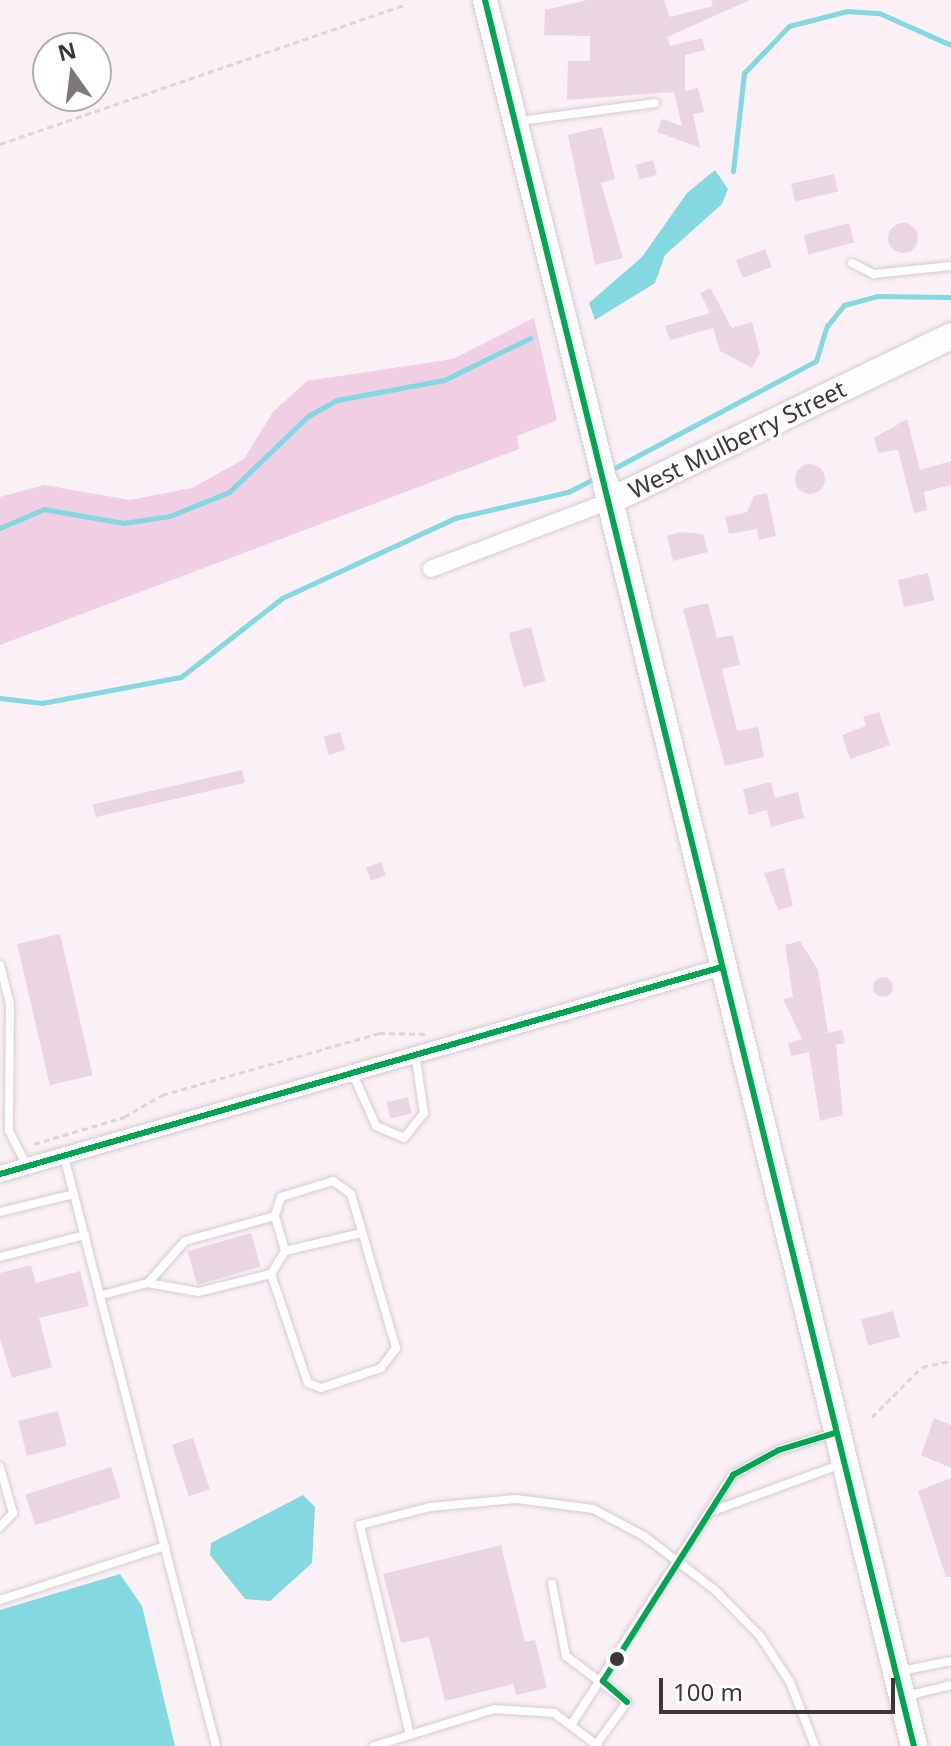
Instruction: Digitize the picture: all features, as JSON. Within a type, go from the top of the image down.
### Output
[{"type":"main road","points":[[485,0],[914,1746]]},
{"type":"main road","name":"West Mulberry Street","points":[[605,483],[951,336]]},
{"type":"street","name":"West Mulberry Street","points":[[431,569],[605,483]]},
{"type":"street","points":[[0,1174],[722,967]]},
{"type":"lane","points":[[515,122],[655,103]]},
{"type":"lane","points":[[852,263],[874,274],[951,266]]},
{"type":"lane","points":[[0,965],[10,1004],[9,1131],[27,1166]]},
{"type":"lane","points":[[351,1071],[376,1126],[404,1138],[424,1113],[414,1053]]},
{"type":"lane","points":[[64,1155],[216,1746]]},
{"type":"lane","points":[[271,1274],[308,1383],[321,1388],[381,1368],[396,1348],[351,1194],[333,1181],[281,1197],[275,1216],[285,1251]]},
{"type":"lane","points":[[0,1212],[74,1194]]},
{"type":"lane","points":[[148,1283],[185,1241],[275,1216]]},
{"type":"lane","points":[[102,1295],[148,1283],[198,1292],[271,1274],[285,1251],[362,1233]]},
{"type":"lane","points":[[0,1257],[85,1235]]},
{"type":"lane","points":[[571,1725],[603,1681],[676,1559],[733,1475],[779,1450],[835,1433]]},
{"type":"lane","points":[[706,1514],[747,1492],[843,1464]]},
{"type":"lane","points":[[0,1467],[13,1513],[0,1527]]},
{"type":"lane","points":[[410,1735],[360,1525],[475,1500],[555,1501],[593,1509],[676,1559],[760,1636],[790,1682],[815,1746]]},
{"type":"lane","points":[[0,1600],[165,1546]]},
{"type":"lane","points":[[374,1746],[494,1709],[554,1713],[597,1745],[627,1702],[566,1656],[552,1584]]},
{"type":"lane","points":[[899,1685],[951,1661]]},
{"type":"lane","points":[[899,1685],[951,1685]]},
{"type":"path","points":[[0,144],[403,5]]},
{"type":"path","points":[[34,1144],[124,1117],[162,1095],[379,1033],[432,1034],[439,1046]]},
{"type":"path","points":[[872,1417],[922,1367],[951,1361]]},
{"type":"shaded area","points":[[534,318],[557,420],[517,436],[519,449],[0,645],[0,497],[44,485],[130,500],[192,488],[244,459],[273,412],[307,381],[453,359]]},
{"type":"water","points":[[715,170],[728,189],[722,204],[665,255],[655,283],[595,320],[589,303],[642,257],[687,193]]},
{"type":"water","points":[[303,1495],[315,1507],[312,1563],[270,1601],[245,1599],[210,1555],[211,1543]]},
{"type":"water","points":[[120,1574],[142,1606],[175,1746],[0,1746],[0,1610]]},
{"type":"building","points":[[587,0],[664,0],[670,17],[713,6],[711,0],[750,0],[667,37],[670,46],[702,38],[705,50],[685,55],[685,91],[698,88],[704,112],[693,114],[700,148],[657,132],[662,119],[682,126],[674,92],[567,100],[568,61],[590,61],[590,36],[544,35],[545,10]]},
{"type":"building","points":[[602,127],[615,179],[601,183],[623,258],[595,265],[568,135]]},
{"type":"building","points":[[653,160],[657,174],[640,179],[636,165]]},
{"type":"building","points":[[834,174],[838,192],[795,201],[791,184]]},
{"type":"building","points":[[849,223],[854,242],[809,254],[804,235]]},
{"type":"building","points":[[903,223],[914,227],[918,238],[914,249],[903,253],[892,249],[888,238],[892,227]]},
{"type":"building","points":[[765,249],[772,267],[743,278],[736,260]]},
{"type":"building","points":[[710,288],[732,328],[752,322],[760,353],[752,368],[720,351],[713,328],[670,340],[665,326],[710,313],[700,293]]},
{"type":"building","points":[[907,419],[920,470],[951,461],[951,485],[924,492],[927,510],[914,513],[898,450],[878,453],[874,438]]},
{"type":"building","points":[[810,464],[816,465],[824,473],[824,485],[816,493],[810,494],[804,493],[796,485],[795,479],[796,473],[804,465]]},
{"type":"building","points":[[767,493],[776,536],[759,540],[757,529],[729,534],[725,517],[747,512],[754,496]]},
{"type":"building","points":[[680,532],[703,534],[708,552],[673,561],[667,536]]},
{"type":"building","points":[[928,573],[934,600],[904,607],[898,580]]},
{"type":"building","points":[[708,603],[717,638],[733,635],[740,665],[722,669],[737,731],[758,727],[764,757],[725,766],[683,609]]},
{"type":"building","points":[[531,627],[545,681],[523,687],[509,633]]},
{"type":"building","points":[[879,712],[890,745],[850,759],[842,735],[866,726],[863,717]]},
{"type":"building","points":[[340,732],[345,750],[329,755],[324,737]]},
{"type":"building","points":[[242,770],[245,783],[96,817],[93,804]]},
{"type":"building","points":[[771,782],[775,798],[798,792],[804,818],[771,827],[767,810],[749,815],[743,789]]},
{"type":"building","points":[[381,862],[386,875],[371,881],[366,868]]},
{"type":"building","points":[[784,868],[793,906],[778,910],[764,873]]},
{"type":"building","points":[[60,934],[93,1075],[50,1085],[17,944]]},
{"type":"building","points":[[800,941],[818,970],[828,1033],[842,1030],[845,1043],[836,1045],[843,1115],[820,1121],[809,1052],[791,1056],[788,1043],[802,1039],[783,999],[793,997],[785,945]]},
{"type":"building","points":[[883,977],[890,980],[893,987],[890,994],[883,997],[876,994],[873,987],[876,980]]},
{"type":"building","points":[[408,1097],[412,1114],[390,1119],[387,1102]]},
{"type":"building","points":[[251,1233],[261,1267],[197,1285],[188,1251]]},
{"type":"building","points":[[31,1265],[36,1283],[80,1271],[89,1306],[39,1318],[52,1367],[12,1378],[0,1339],[0,1273]]},
{"type":"building","points":[[893,1311],[900,1337],[868,1346],[861,1320]]},
{"type":"building","points":[[58,1411],[67,1446],[27,1456],[18,1421]]},
{"type":"building","points":[[934,1418],[951,1425],[951,1468],[921,1455]]},
{"type":"building","points":[[193,1438],[210,1489],[189,1496],[172,1445]]},
{"type":"building","points":[[111,1467],[121,1497],[35,1525],[25,1495]]},
{"type":"building","points":[[951,1478],[951,1577],[946,1577],[918,1491]]},
{"type":"building","points":[[501,1545],[525,1642],[535,1640],[547,1688],[516,1695],[513,1684],[445,1701],[429,1637],[401,1643],[383,1574]]},
{"type":"waterway","points":[[733,171],[744,73],[789,26],[847,11],[879,13],[951,45]]},
{"type":"waterway","points":[[609,471],[816,361],[827,326],[844,305],[877,296],[951,297]]},
{"type":"waterway","points":[[0,528],[44,509],[124,523],[170,516],[229,492],[308,416],[337,400],[444,380],[530,338]]},
{"type":"waterway","points":[[0,698],[42,703],[181,677],[282,598],[455,518],[568,492],[597,477]]},
{"type":"transit line","points":[[485,0],[914,1746]]},
{"type":"transit line","points":[[0,1174],[722,967]]},
{"type":"transit line","points":[[627,1702],[603,1681],[733,1475],[779,1450],[835,1433]]}]
